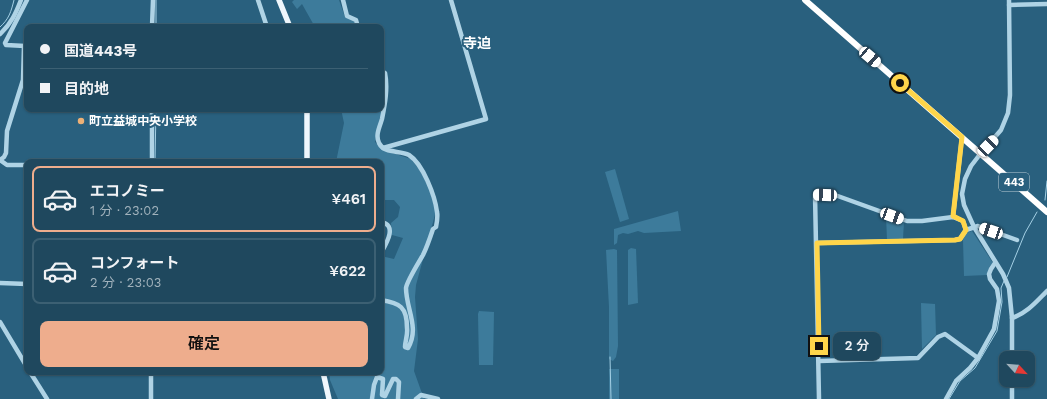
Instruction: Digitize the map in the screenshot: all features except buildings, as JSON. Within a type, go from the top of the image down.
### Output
[{"type":"highway","name":"443","points":[[805,0],[1047,212]]},
{"type":"main road","points":[[279,0],[289,24]]},
{"type":"main road","points":[[307,112],[307,159]]},
{"type":"main road","points":[[324,375],[329,399]]},
{"type":"street","points":[[0,34],[9,26],[22,0]]},
{"type":"street","points":[[24,46],[6,45],[5,43],[27,0]]},
{"type":"street","points":[[152,24],[153,0]]},
{"type":"street","points":[[258,0],[266,24]]},
{"type":"street","points":[[343,0],[348,16],[356,20],[357,24]]},
{"type":"street","points":[[383,148],[486,119],[451,0]]},
{"type":"street","points":[[1012,351],[1012,318],[1009,288],[974,227],[964,205],[962,194],[965,179],[971,166],[980,153],[1001,130],[1008,113],[1010,95],[1009,3],[1047,4]]},
{"type":"street","points":[[24,69],[23,80],[7,131],[6,152],[4,157],[0,160],[7,165],[24,165]]},
{"type":"street","points":[[384,72],[386,79],[386,95],[384,106]]},
{"type":"street","points":[[152,112],[152,159]]},
{"type":"street","points":[[383,112],[378,135],[379,143],[383,148],[390,151],[405,153],[411,156],[420,167],[430,186],[437,211],[436,227],[433,229],[423,253],[406,286],[412,318],[413,335],[408,348],[405,347],[405,339],[408,329],[402,307],[395,302],[384,300]]},
{"type":"street","points":[[953,216],[962,137]]},
{"type":"street","points":[[819,399],[815,194],[835,195],[907,221],[922,221],[953,216],[963,221],[966,230]]},
{"type":"street","points":[[384,223],[390,227],[389,239],[384,248]]},
{"type":"street","points":[[817,243],[955,240],[960,239],[966,230],[978,226],[1017,240]]},
{"type":"street","points":[[946,399],[956,381],[978,358],[994,329],[999,301],[997,289],[990,279],[989,274],[996,263]]},
{"type":"street","points":[[0,283],[24,284]]},
{"type":"street","points":[[1012,318],[1021,315],[1047,292]]},
{"type":"street","points":[[0,322],[24,362]]},
{"type":"street","points":[[819,361],[918,358],[938,337],[945,334],[978,358]]},
{"type":"street","points":[[32,375],[47,399]]},
{"type":"street","points":[[150,399],[151,375]]},
{"type":"street","points":[[372,399],[377,377],[383,379],[382,395],[385,396],[391,382],[396,379],[399,382],[398,399]]},
{"type":"street","points":[[1012,387],[1012,399]]},
{"type":"street","points":[[416,399],[421,395],[438,399]]},
{"type":"shaded area","points":[[294,0],[339,0],[345,17],[354,21],[355,24],[313,24],[302,4],[297,9],[292,2]]},
{"type":"shaded area","points":[[342,112],[382,112],[375,142],[383,150],[411,159],[419,169],[429,188],[436,211],[416,285],[415,297],[418,339],[414,371],[424,399],[338,399],[330,380],[329,375],[384,375],[384,257],[394,259],[403,238],[392,235],[391,223],[398,217],[400,207],[394,200],[384,200],[384,159],[337,159],[344,123]]},
{"type":"shaded area","points":[[615,169],[629,219],[620,222],[605,172]]},
{"type":"shaded area","points":[[678,211],[681,231],[644,233],[638,231],[628,234],[623,233],[618,235],[617,243],[614,245],[614,229]]},
{"type":"shaded area","points":[[886,215],[904,221],[903,239],[887,240]]},
{"type":"shaded area","points":[[972,231],[993,263],[990,266],[987,275],[964,276],[963,240],[966,233]]},
{"type":"shaded area","points":[[631,248],[636,249],[638,303],[628,305],[628,250]]},
{"type":"shaded area","points":[[606,250],[617,250],[618,346],[616,357],[613,361],[609,359],[609,307]]},
{"type":"shaded area","points":[[921,303],[935,304],[936,335],[922,349]]},
{"type":"shaded area","points":[[479,311],[494,312],[493,365],[479,365]]},
{"type":"shaded area","points":[[609,369],[619,369],[619,399],[609,399]]},
{"type":"waterway","points":[[0,27],[6,21],[14,0]]},
{"type":"waterway","points":[[156,0],[156,24]]},
{"type":"waterway","points":[[155,159],[156,112]]},
{"type":"waterway","points":[[1045,200],[1047,181]]},
{"type":"waterway","points":[[1007,277],[1025,233],[1037,212]]},
{"type":"waterway","points":[[949,399],[960,381],[975,368],[997,331],[1002,302],[1001,288],[1004,281]]},
{"type":"waterway","points":[[610,357],[611,399]]},
{"type":"place","name":"町立益城中央小学校","points":[[81,121]]},
{"type":"district","name":"寺迫","points":[[477,43]]},
{"type":"route","points":[[819,346],[817,243],[955,240],[960,239],[966,230],[963,221],[953,216],[962,137],[900,83]]}]
